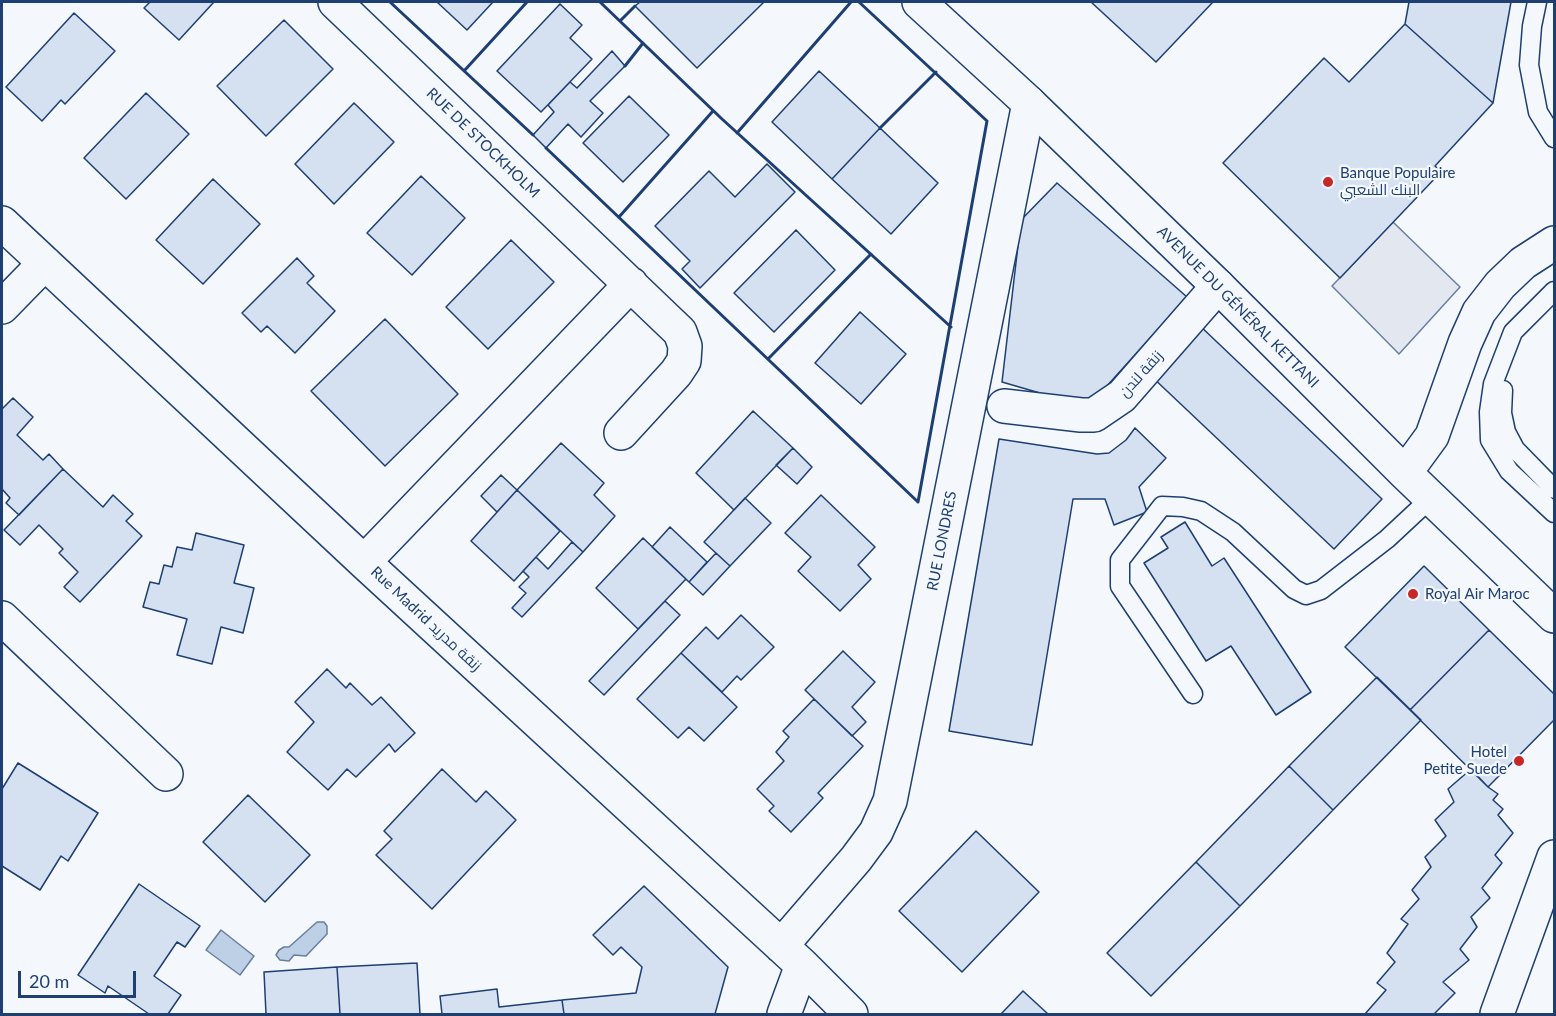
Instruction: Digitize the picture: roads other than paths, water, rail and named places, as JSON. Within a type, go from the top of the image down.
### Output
[{"type":"street","name":"RUE DE STOCKHOLM","points":[[335,2],[680,332],[685,346],[684,361],[676,373],[621,433]]},
{"type":"street","name":"AVENUE DU GÉNÉRAL KETTANI","points":[[919,2],[1029,103],[1218,286],[1404,473],[1554,616]]},
{"type":"street","name":"RUE LONDRES","points":[[792,955],[876,832],[890,801],[1029,103]]},
{"type":"street","name":"Rue Madrid زنقة مدريد","points":[[2,223],[364,562],[792,955],[851,1014]]},
{"type":"street","points":[[1404,473],[1432,436],[1479,312],[1500,285],[1523,263],[1554,243]]},
{"type":"street","points":[[2,307],[45,263]]},
{"type":"street","points":[[364,562],[631,285]]},
{"type":"street","name":"زنقة لندن","points":[[1004,406],[1094,415],[1122,396],[1218,286]]},
{"type":"street","points":[[2,618],[166,774]]},
{"type":"street","points":[[1497,1014],[1554,857]]},
{"type":"street","points":[[784,1014],[792,955]]},
{"type":"lane","points":[[1537,2],[1532,26],[1529,64],[1538,112],[1554,138]]},
{"type":"lane","points":[[1554,291],[1513,332],[1493,384],[1489,412],[1490,440],[1509,471],[1554,513]]},
{"type":"lane","points":[[1554,308],[1522,341],[1513,358],[1502,394],[1502,413],[1506,432],[1515,449],[1554,489]]},
{"type":"lane","points":[[1193,694],[1120,586],[1120,560],[1162,506],[1184,507],[1201,511],[1233,532],[1294,589],[1306,595],[1321,590],[1388,539],[1431,498]]},
{"type":"water","points":[[317,922],[324,922],[327,926],[327,934],[306,956],[294,955],[289,961],[280,960],[276,955],[279,950],[289,947]]},
{"type":"water","points":[[221,930],[254,956],[240,975],[206,950]]},
{"type":"place","name":"Banque Populaire البنك الشعبي","points":[[1328,182]]},
{"type":"place","name":"Royal Air Maroc","points":[[1413,594]]},
{"type":"place","name":"Hotel Petite Suede","points":[[1519,761]]}]
